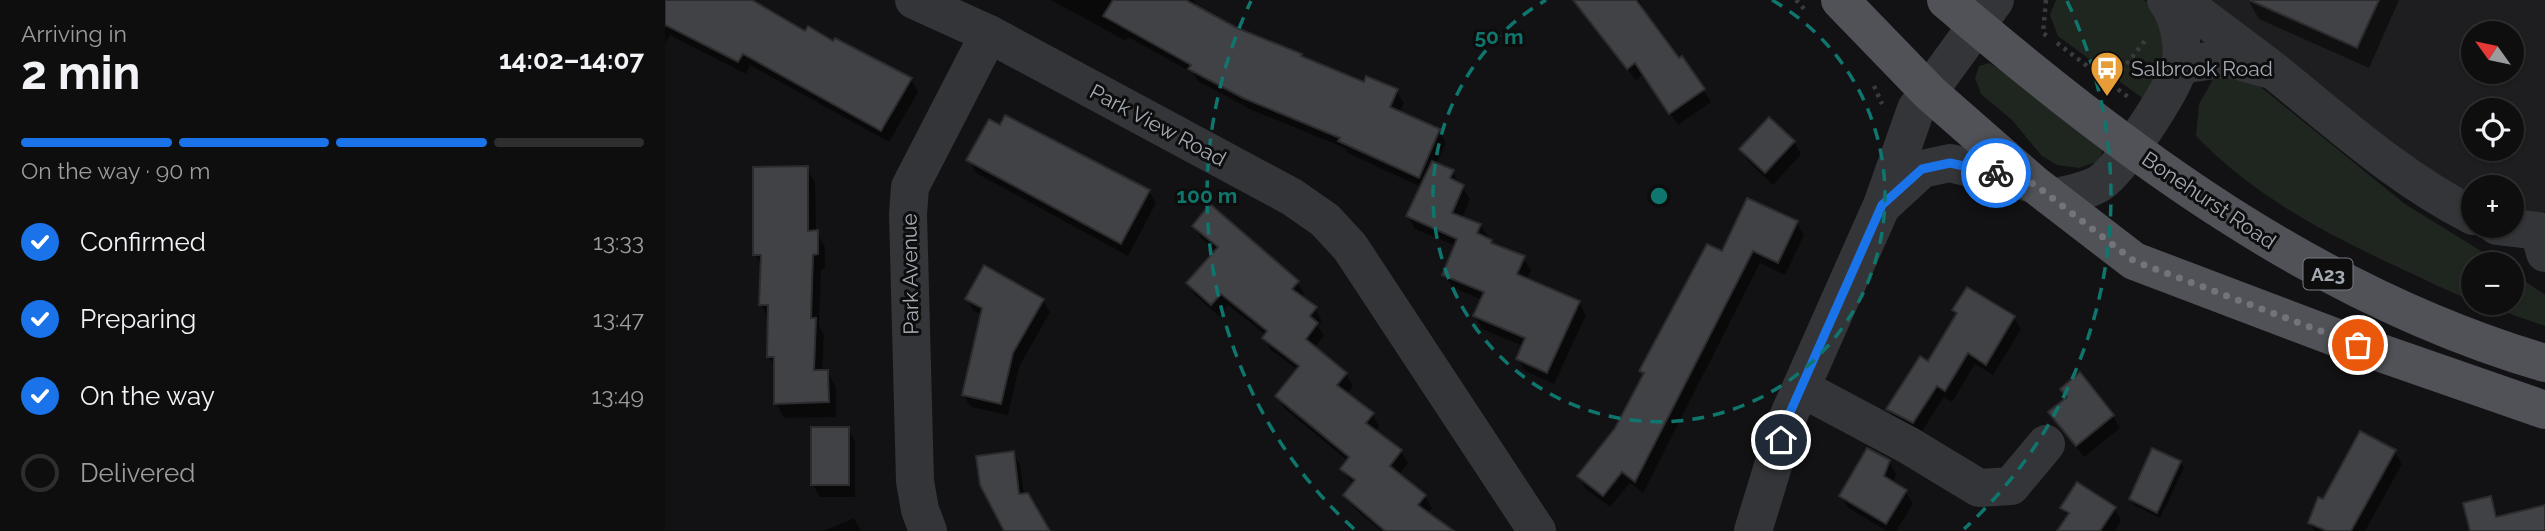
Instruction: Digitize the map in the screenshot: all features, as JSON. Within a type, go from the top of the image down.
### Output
[{"type":"main road","name":"A23","points":[[1946,0],[1986,13]]},
{"type":"main road","points":[[1826,8],[2044,191],[2134,261],[2332,336],[2545,410]]},
{"type":"main road","name":"Bonehurst Road","points":[[1986,13],[2130,148],[2253,233],[2369,296],[2512,353],[2545,362]]},
{"type":"street","name":"Park View Road","points":[[914,0],[989,34],[1292,197],[1325,220],[1350,247],[1537,531]]},
{"type":"street","points":[[1882,205],[1922,169],[1950,163],[2044,191],[2100,183],[2154,114],[2180,65],[2175,9]]},
{"type":"street","points":[[2175,9],[2274,71],[2363,147],[2433,195],[2461,210]]},
{"type":"street","points":[[1753,531],[1788,417],[1882,205],[1916,109],[1986,13]]},
{"type":"street","name":"Park Avenue","points":[[929,531],[920,510],[915,481],[908,214],[911,187],[989,34]]},
{"type":"street","points":[[2180,65],[2228,58],[2274,71]]},
{"type":"street","points":[[2524,232],[2543,237]]},
{"type":"street","points":[[1801,388],[1908,445],[1979,488],[2011,486],[2046,444]]},
{"type":"path","points":[[1796,0],[1826,8]]},
{"type":"path","points":[[2046,0],[2043,33],[2154,114]]},
{"type":"path","points":[[2111,84],[2155,28],[2175,9]]},
{"type":"path","points":[[1873,82],[1883,107],[1883,117]]},
{"type":"shaded area","points":[[2056,0],[2144,0],[2158,11],[2165,52],[2145,100],[2058,36],[2050,15]]},
{"type":"shaded area","points":[[2201,0],[2545,0],[2545,212],[2524,214],[2524,175],[2461,175],[2461,191],[2438,179]]},
{"type":"shaded area","points":[[1989,63],[2006,73],[2103,150],[2099,161],[2079,168],[2057,165],[2042,156],[2012,120],[1981,94],[1975,78],[1979,66]]},
{"type":"shaded area","points":[[2233,74],[2257,84],[2405,204],[2483,252],[2461,252],[2461,296],[2320,228],[2268,196],[2219,158],[2196,136],[2199,104],[2215,76]]},
{"type":"shaded area","points":[[2524,280],[2545,295],[2545,326],[2513,315],[2524,315]]},
{"type":"building","points":[[665,0],[752,0],[805,31],[808,26],[833,41],[835,38],[912,78],[881,131],[743,54],[738,62],[665,25]]},
{"type":"building","points":[[1113,0],[1186,0],[1237,28],[1302,54],[1301,56],[1364,82],[1366,76],[1398,89],[1390,107],[1440,129],[1419,178],[1338,141],[1340,138],[1243,98],[1188,69],[1191,65],[1103,16]]},
{"type":"building","points":[[1573,0],[1636,0],[1705,89],[1669,114],[1635,63],[1627,69]]},
{"type":"building","points":[[2249,0],[2379,0],[2357,48]]},
{"type":"building","points":[[1005,115],[1150,190],[1121,244],[966,160],[989,119],[1000,125]]},
{"type":"building","points":[[1769,117],[1795,141],[1765,173],[1739,149]]},
{"type":"building","points":[[1432,161],[1454,170],[1450,178],[1464,185],[1452,213],[1481,224],[1477,233],[1492,240],[1491,243],[1525,256],[1517,274],[1580,301],[1547,373],[1516,359],[1525,338],[1473,316],[1484,292],[1442,275],[1457,239],[1406,216]]},
{"type":"building","points":[[808,166],[808,231],[818,230],[818,254],[813,255],[811,318],[816,318],[814,370],[828,370],[829,402],[774,404],[774,357],[767,357],[768,305],[759,305],[761,255],[753,255],[753,167]]},
{"type":"building","points":[[1747,198],[1798,221],[1778,263],[1753,251],[1635,482],[1622,472],[1603,496],[1577,476],[1615,428],[1644,373],[1639,371],[1707,244],[1722,251]]},
{"type":"building","points":[[1210,204],[1299,281],[1292,289],[1317,307],[1310,316],[1318,323],[1306,339],[1347,373],[1337,385],[1374,413],[1366,423],[1402,450],[1390,466],[1426,495],[1418,505],[1454,531],[1385,531],[1343,495],[1355,480],[1340,469],[1349,457],[1275,396],[1299,366],[1262,338],[1267,331],[1221,294],[1211,305],[1186,283],[1218,247],[1192,226]]},
{"type":"building","points":[[984,265],[1044,299],[1013,353],[1001,404],[962,395],[982,308],[965,299]]},
{"type":"building","points":[[1967,287],[2015,316],[1986,365],[1968,353],[1945,391],[1937,386],[1913,423],[1886,409],[1920,356],[1928,361],[1957,313],[1952,310]]},
{"type":"building","points":[[2080,372],[2114,415],[2076,446],[2048,412],[2067,397],[2060,389]]},
{"type":"building","points":[[811,427],[849,427],[849,485],[811,485]]},
{"type":"building","points":[[2360,431],[2396,450],[2351,531],[2327,531],[2308,523],[2318,497],[2323,499]]},
{"type":"building","points":[[1867,448],[1890,460],[1884,476],[1907,490],[1886,524],[1839,496]]},
{"type":"building","points":[[2152,448],[2181,461],[2157,513],[2129,499]]},
{"type":"building","points":[[1014,451],[1019,494],[1028,493],[1050,531],[1004,531],[980,485],[976,456]]},
{"type":"building","points":[[2077,482],[2116,507],[2100,531],[2057,531],[2069,513],[2060,508]]},
{"type":"building","points":[[2491,496],[2496,517],[2545,505],[2545,531],[2470,531],[2463,503]]},
{"type":"way so far","points":[[1996,173],[2034,184],[2134,261],[2358,345]]},
{"type":"place","name":"Salbrook Road","points":[[2107,98]]},
{"type":"route","points":[[1781,440],[1788,417],[1842,301],[1882,205],[1922,169],[1950,163],[1996,173]]}]
